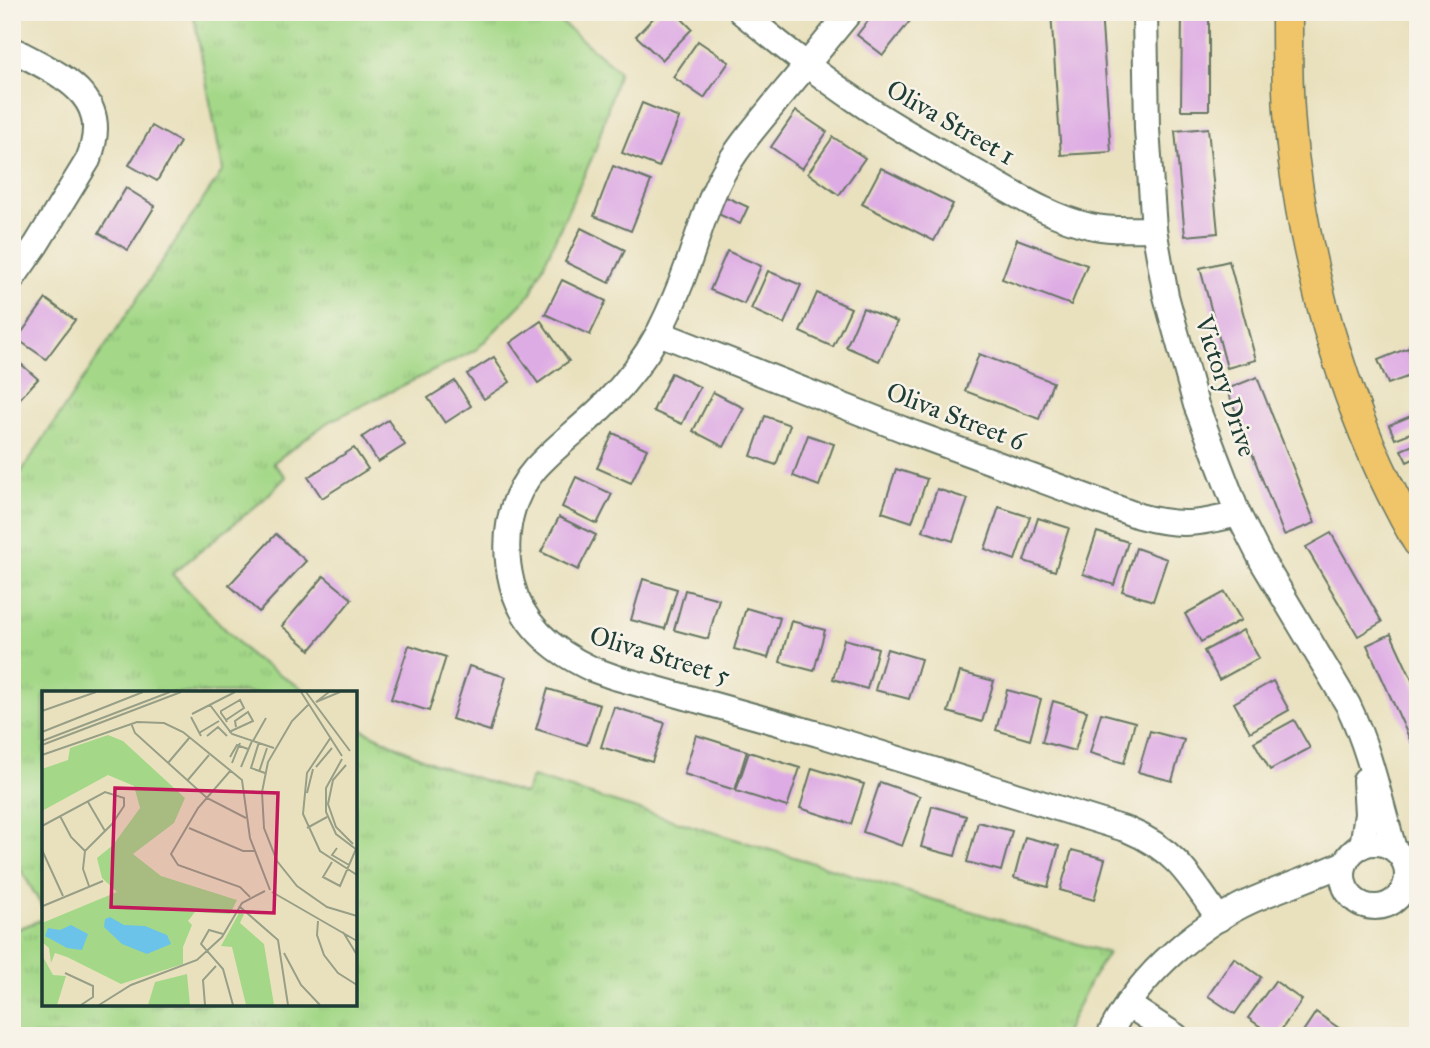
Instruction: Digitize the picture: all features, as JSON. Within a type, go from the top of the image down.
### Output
[{"type":"main road","points":[[1287,12],[1287,75],[1293,153],[1304,231],[1322,307],[1346,382],[1374,454],[1418,542]]},
{"type":"street","name":"Oliva Street 1","points":[[741,12],[806,65],[860,103],[908,134],[1042,209],[1093,227],[1111,230],[1154,229]]},
{"type":"street","name":"Oliva Street 5","points":[[850,12],[755,128],[724,173],[707,208],[688,264],[659,333],[631,374],[605,405],[535,470],[520,491],[511,515],[506,541],[514,592],[525,615],[538,633],[554,648],[573,660],[614,677],[818,733],[1128,830],[1171,855],[1188,874],[1219,919]]},
{"type":"street","name":"Victory Drive","points":[[1145,12],[1147,129],[1154,229],[1166,296],[1196,405],[1238,514],[1262,561],[1348,705],[1406,862]]},
{"type":"street","points":[[12,49],[72,83],[83,93],[90,105],[96,133],[88,160],[12,279]]},
{"type":"street","name":"Oliva Street 6","points":[[659,333],[902,429],[1139,516],[1156,521],[1192,524],[1238,514]]},
{"type":"street","name":"Victory Drive","points":[[1354,854],[1367,814],[1364,744]]},
{"type":"street","points":[[1109,1036],[1127,1004],[1153,971],[1219,919],[1264,895],[1297,884],[1373,843],[1384,844],[1406,862],[1405,886],[1409,894],[1381,906],[1369,907],[1358,903],[1344,885],[1343,874],[1354,854]]},
{"type":"street","points":[[1264,895],[1292,892],[1350,895]]},
{"type":"street","points":[[1127,1004],[1176,1036]]},
{"type":"green space","points":[[193,12],[549,12],[619,71],[595,151],[530,295],[476,350],[328,422],[273,463],[286,477],[262,501],[172,574],[251,656],[306,691],[42,691],[42,906],[12,854],[12,486],[223,170]]},
{"type":"green space","points":[[357,727],[434,764],[525,794],[532,777],[1108,953],[1063,1036],[12,1036],[12,931],[42,920],[42,1006],[357,1006]]},
{"type":"building","points":[[659,12],[675,12],[692,29],[662,60],[636,36]]},
{"type":"building","points":[[875,12],[917,12],[883,55],[857,35]]},
{"type":"building","points":[[1051,12],[1101,12],[1111,152],[1061,155]]},
{"type":"building","points":[[1182,12],[1209,12],[1209,110],[1181,110]]},
{"type":"building","points":[[698,41],[729,62],[704,98],[673,77]]},
{"type":"building","points":[[642,103],[679,118],[659,167],[622,153]]},
{"type":"building","points":[[796,111],[827,132],[802,169],[771,147]]},
{"type":"building","points":[[152,126],[180,142],[157,181],[129,165]]},
{"type":"building","points":[[1208,128],[1218,233],[1185,236],[1175,131]]},
{"type":"building","points":[[833,137],[865,158],[839,195],[808,173]]},
{"type":"building","points":[[613,166],[651,181],[631,231],[594,216]]},
{"type":"building","points":[[881,168],[953,204],[934,241],[862,204]]},
{"type":"building","points":[[126,188],[155,206],[128,250],[99,233]]},
{"type":"building","points":[[724,196],[748,207],[740,224],[716,213]]},
{"type":"building","points":[[581,228],[625,250],[609,283],[565,262]]},
{"type":"building","points":[[1017,239],[1087,265],[1071,305],[1002,279]]},
{"type":"building","points":[[727,251],[761,266],[744,304],[710,290]]},
{"type":"building","points":[[1229,261],[1256,360],[1227,368],[1200,268]]},
{"type":"building","points":[[768,271],[801,285],[784,324],[751,309]]},
{"type":"building","points":[[562,280],[606,301],[590,335],[545,314]]},
{"type":"building","points":[[817,293],[851,308],[833,347],[800,332]]},
{"type":"building","points":[[46,299],[75,320],[46,359],[17,339]]},
{"type":"building","points":[[863,308],[897,322],[879,361],[846,347]]},
{"type":"building","points":[[541,321],[569,361],[538,383],[510,343]]},
{"type":"building","points":[[1418,341],[1418,367],[1409,345]]},
{"type":"building","points":[[1408,348],[1418,373],[1388,384],[1378,360]]},
{"type":"building","points":[[979,354],[1053,382],[1039,419],[965,391]]},
{"type":"building","points":[[12,356],[38,379],[12,407]]},
{"type":"building","points":[[494,357],[510,382],[484,399],[467,374]]},
{"type":"building","points":[[671,373],[700,387],[682,424],[653,411]]},
{"type":"building","points":[[1257,377],[1315,523],[1284,535],[1227,389]]},
{"type":"building","points":[[455,381],[471,406],[445,423],[428,398]]},
{"type":"building","points":[[713,392],[744,408],[724,447],[693,431]]},
{"type":"building","points":[[1418,413],[1418,430],[1395,439],[1389,425]]},
{"type":"building","points":[[765,416],[790,425],[776,465],[751,456]]},
{"type":"building","points":[[388,420],[405,445],[378,462],[362,437]]},
{"type":"building","points":[[613,433],[647,449],[631,483],[597,468]]},
{"type":"building","points":[[808,435],[834,444],[819,486],[793,476]]},
{"type":"building","points":[[1418,443],[1418,457],[1407,462],[1401,450]]},
{"type":"building","points":[[354,448],[368,469],[322,498],[308,477]]},
{"type":"building","points":[[896,469],[927,479],[912,522],[882,512]]},
{"type":"building","points":[[576,477],[612,494],[597,524],[562,507]]},
{"type":"building","points":[[937,489],[968,499],[953,541],[923,531]]},
{"type":"building","points":[[999,507],[1030,517],[1015,560],[985,549]]},
{"type":"building","points":[[559,517],[596,535],[578,570],[541,552]]},
{"type":"building","points":[[1038,518],[1069,528],[1055,571],[1024,561]]},
{"type":"building","points":[[1097,532],[1128,542],[1114,585],[1083,574]]},
{"type":"building","points":[[1331,533],[1382,622],[1358,636],[1306,547]]},
{"type":"building","points":[[276,534],[306,561],[259,612],[229,585]]},
{"type":"building","points":[[1136,548],[1167,559],[1153,601],[1122,591]]},
{"type":"building","points":[[324,576],[352,599],[310,650],[282,626]]},
{"type":"building","points":[[643,579],[677,589],[665,629],[631,620]]},
{"type":"building","points":[[685,590],[719,599],[708,639],[674,630]]},
{"type":"building","points":[[1225,592],[1241,620],[1201,642],[1185,614]]},
{"type":"building","points":[[746,608],[780,618],[768,658],[734,649]]},
{"type":"building","points":[[791,621],[825,630],[814,671],[780,662]]},
{"type":"building","points":[[1243,630],[1259,658],[1219,680],[1204,651]]},
{"type":"building","points":[[1391,634],[1418,693],[1418,739],[1411,742],[1367,645]]},
{"type":"building","points":[[844,639],[878,648],[867,689],[833,679]]},
{"type":"building","points":[[409,645],[446,657],[429,711],[391,699]]},
{"type":"building","points":[[887,649],[921,659],[909,699],[875,690]]},
{"type":"building","points":[[469,666],[506,677],[490,731],[452,719]]},
{"type":"building","points":[[960,672],[994,681],[982,722],[948,712]]},
{"type":"building","points":[[1273,681],[1289,710],[1250,732],[1234,703]]},
{"type":"building","points":[[548,689],[600,705],[587,745],[536,729]]},
{"type":"building","points":[[1007,690],[1041,699],[1030,740],[996,730]]},
{"type":"building","points":[[1053,701],[1087,711],[1075,751],[1042,742]]},
{"type":"building","points":[[614,707],[665,723],[652,762],[601,747]]},
{"type":"building","points":[[1101,713],[1135,722],[1124,763],[1090,753]]},
{"type":"building","points":[[1294,720],[1310,748],[1270,770],[1254,742]]},
{"type":"building","points":[[1150,731],[1184,740],[1172,781],[1138,772]]},
{"type":"building","points":[[696,735],[747,751],[735,790],[684,774]]},
{"type":"building","points":[[749,752],[800,768],[787,807],[736,791]]},
{"type":"building","points":[[812,768],[864,784],[851,824],[800,808]]},
{"type":"building","points":[[880,782],[920,796],[902,846],[863,832]]},
{"type":"building","points":[[932,806],[966,816],[955,856],[921,847]]},
{"type":"building","points":[[978,822],[1012,831],[1001,871],[967,862]]},
{"type":"building","points":[[1025,837],[1059,846],[1048,887],[1014,878]]},
{"type":"building","points":[[1072,850],[1105,859],[1094,900],[1060,890]]},
{"type":"building","points":[[1234,958],[1261,977],[1235,1014],[1208,996]]},
{"type":"building","points":[[1275,981],[1302,1000],[1277,1036],[1248,1018]]},
{"type":"building","points":[[1316,1012],[1343,1031],[1340,1036],[1300,1036]]}]
